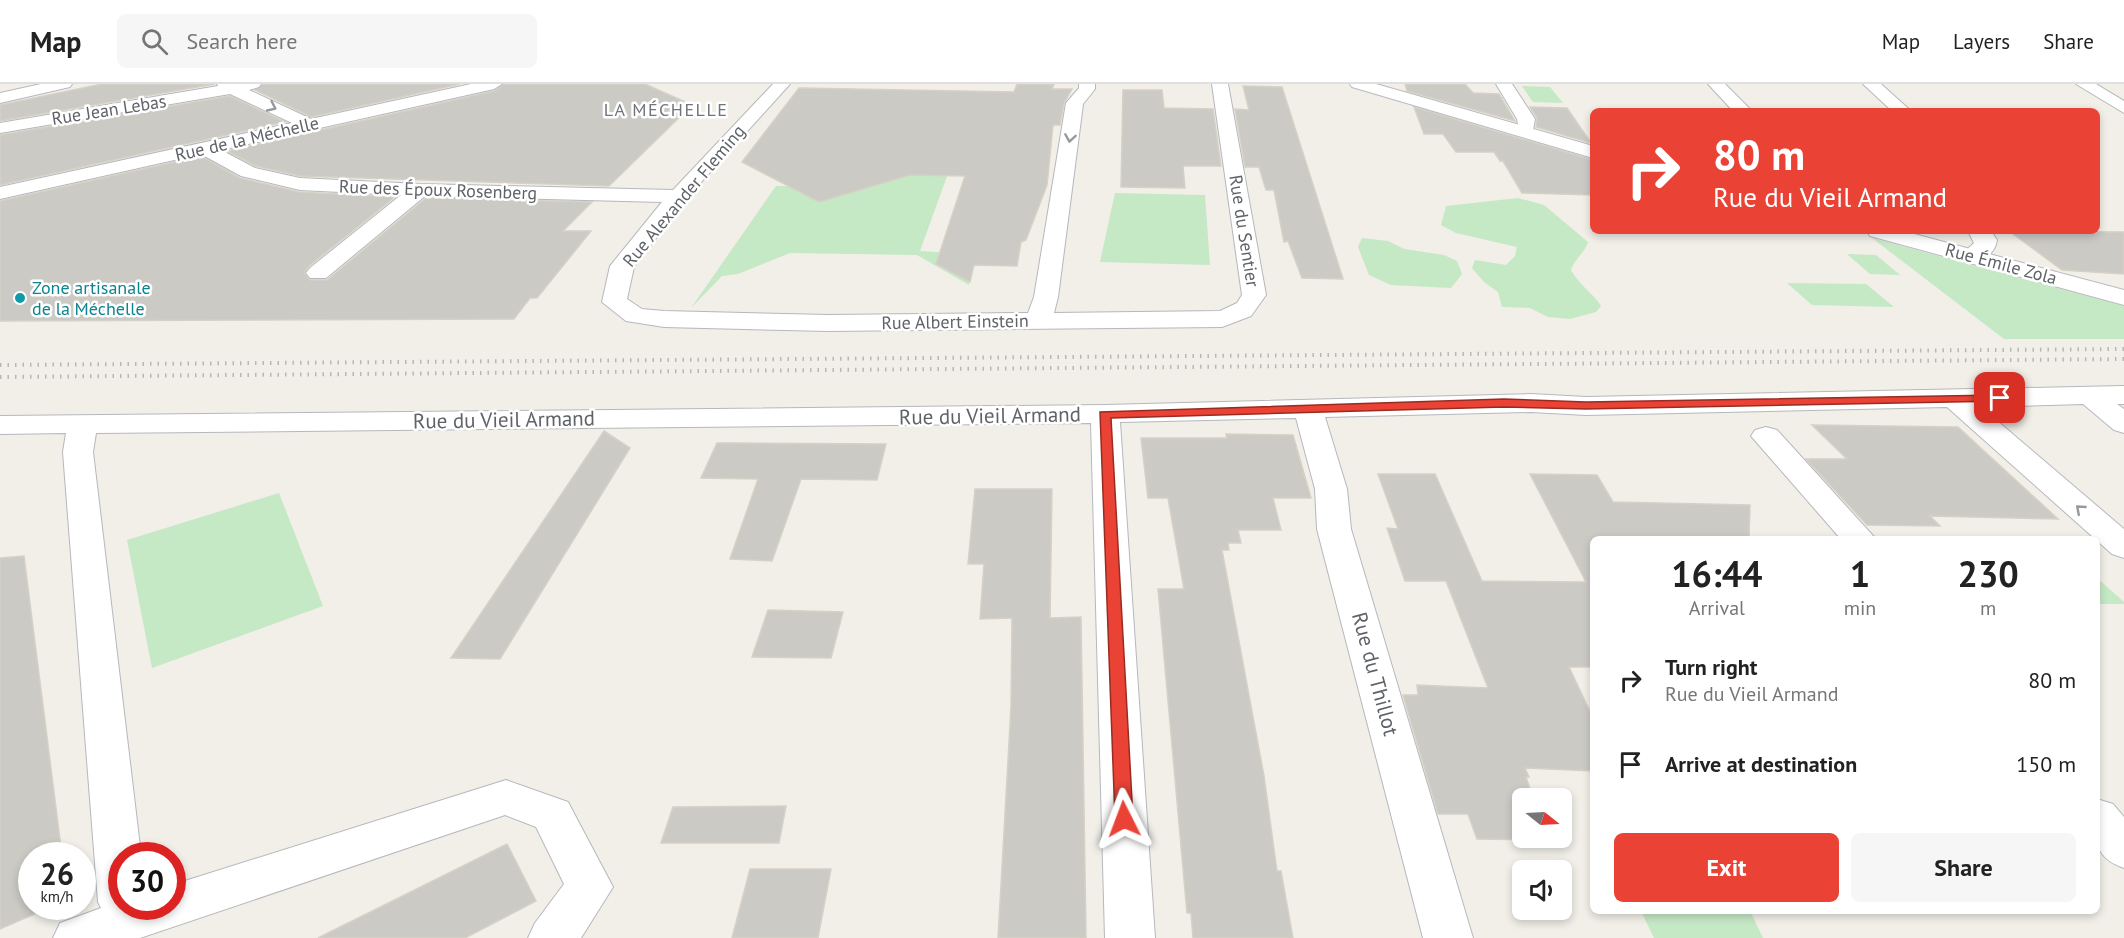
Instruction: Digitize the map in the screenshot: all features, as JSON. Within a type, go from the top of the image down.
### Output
[{"type":"street","points":[[0,98],[64,84]]},
{"type":"street","name":"Rue Jean Lebas","points":[[0,128],[229,86],[253,84]]},
{"type":"street","name":"Rue de la Méchelle","points":[[0,194],[494,84]]},
{"type":"street","name":"Rue Albert Einstein","points":[[664,319],[829,323],[1038,322],[1046,297],[1075,103],[1087,89],[1087,84]]},
{"type":"street","name":"Rue du Sentier","points":[[1038,322],[1222,319],[1239,314],[1251,306],[1254,295],[1220,84]]},
{"type":"street","points":[[1358,84],[1590,151]]},
{"type":"street","points":[[1504,84],[1526,119],[1526,132]]},
{"type":"street","points":[[1716,84],[1740,108]]},
{"type":"street","points":[[1871,84],[1899,108]]},
{"type":"street","points":[[2084,84],[2124,108]]},
{"type":"street","name":"Rue Alexander Fleming","points":[[664,319],[635,316],[614,302],[622,266],[678,196],[780,85]]},
{"type":"street","points":[[229,86],[310,125]]},
{"type":"street","name":"Rue des Époux Rosenberg","points":[[206,149],[248,172],[278,180],[325,186],[678,196]]},
{"type":"street","points":[[318,273],[420,190]]},
{"type":"street","name":"Rue Émile Zola","points":[[1889,234],[2124,298]]},
{"type":"street","points":[[1972,256],[1985,246],[1986,240],[1981,234]]},
{"type":"street","name":"Rue du Vieil Armand","points":[[0,425],[1105,414],[1522,403],[1586,406],[2124,395]]},
{"type":"street","points":[[2090,396],[2124,423]]},
{"type":"street","points":[[1954,399],[2124,547]]},
{"type":"street","name":"Rue du Thillot","points":[[1308,408],[1331,489],[1335,529],[1448,938]]},
{"type":"street","points":[[1105,414],[1130,938]]},
{"type":"street","points":[[82,424],[78,452],[115,842]]},
{"type":"street","points":[[1766,436],[1856,536]]},
{"type":"street","points":[[186,901],[506,798],[552,814],[590,887],[553,938]]},
{"type":"street","points":[[2100,821],[2124,849]]},
{"type":"street","points":[[78,938],[108,919]]},
{"type":"green space","points":[[1522,86],[1550,87],[1563,103],[1533,102]]},
{"type":"green space","points":[[968,118],[920,251],[967,254],[969,285],[917,255],[790,253],[738,274],[722,276],[691,308],[776,186],[840,187]]},
{"type":"green space","points":[[1115,193],[1205,195],[1210,265],[1100,262]]},
{"type":"green space","points":[[1518,198],[1544,205],[1588,242],[1571,270],[1601,306],[1596,312],[1570,319],[1548,317],[1530,308],[1502,307],[1498,292],[1484,282],[1472,268],[1475,260],[1506,265],[1515,256],[1517,247],[1456,233],[1441,225],[1446,206]]},
{"type":"green space","points":[[1362,238],[1388,241],[1404,249],[1444,255],[1457,261],[1462,274],[1451,288],[1391,285],[1369,275],[1358,247]]},
{"type":"green space","points":[[1872,238],[2124,306],[2124,339],[2004,339]]},
{"type":"green space","points":[[1847,254],[1876,255],[1900,275],[1870,274]]},
{"type":"green space","points":[[1787,283],[1866,284],[1894,307],[1812,305]]},
{"type":"green space","points":[[279,493],[323,606],[152,668],[127,540]]},
{"type":"green space","points":[[2100,581],[2124,602],[2124,604],[2100,604]]},
{"type":"green space","points":[[1642,914],[1751,914],[1763,938],[1654,938]]},
{"type":"building","points":[[102,84],[215,84],[0,121],[0,105]]},
{"type":"building","points":[[263,84],[460,84],[311,117],[255,90]]},
{"type":"building","points":[[504,84],[645,84],[692,105],[609,186],[300,176],[256,166],[227,151],[494,91]]},
{"type":"building","points":[[1017,84],[1054,84],[1052,89],[1072,89],[1064,103],[1060,125],[1053,125],[1047,185],[1026,240],[1021,242],[1017,266],[974,265],[970,282],[936,264],[965,176],[910,175],[819,202],[742,162],[799,88],[1014,92]]},
{"type":"building","points":[[1405,84],[1465,84],[1473,93],[1499,94],[1515,121],[1407,91]]},
{"type":"building","points":[[1243,86],[1282,87],[1343,279],[1302,278],[1288,241],[1284,242],[1274,190],[1266,190],[1259,167],[1245,167],[1235,109],[1249,110]]},
{"type":"building","points":[[1123,90],[1162,90],[1164,108],[1213,109],[1221,166],[1183,166],[1185,188],[1121,187]]},
{"type":"building","points":[[230,96],[285,122],[0,185],[0,135]]},
{"type":"building","points":[[1414,107],[1590,159],[1590,195],[1522,193],[1503,161],[1500,161],[1494,152],[1456,152],[1443,134],[1424,134]]},
{"type":"building","points":[[1530,107],[1567,108],[1590,143],[1536,127],[1537,118]]},
{"type":"building","points":[[201,156],[240,178],[299,192],[395,197],[309,266],[304,273],[310,280],[327,280],[426,198],[592,202],[563,231],[591,231],[537,298],[530,298],[514,319],[0,321],[0,201]]},
{"type":"building","points":[[2124,232],[2124,274],[2062,270],[2013,234]]},
{"type":"building","points":[[1812,425],[1958,427],[2058,519],[1930,516],[1940,526],[1867,525],[1806,459],[1847,459]]},
{"type":"building","points":[[604,431],[630,448],[500,659],[451,658]]},
{"type":"building","points":[[1226,434],[1293,435],[1311,498],[1273,498],[1281,530],[1238,530],[1241,543],[1228,543],[1229,550],[1222,550],[1264,776],[1277,871],[1281,871],[1293,938],[1193,938],[1191,913],[1187,913],[1158,589],[1184,589],[1168,498],[1148,498],[1141,438],[1227,438]]},
{"type":"building","points":[[717,443],[886,444],[877,480],[801,479],[772,561],[730,559],[758,479],[701,478]]},
{"type":"building","points":[[1378,474],[1435,474],[1482,581],[1586,582],[1530,474],[1597,475],[1613,502],[1750,505],[1749,536],[1590,536],[1590,667],[1569,667],[1590,712],[1590,771],[1525,768],[1529,777],[1526,777],[1530,788],[1512,788],[1512,839],[1477,839],[1468,814],[1438,814],[1403,695],[1418,695],[1417,685],[1488,688],[1446,581],[1405,581],[1387,528],[1398,529]]},
{"type":"building","points":[[975,489],[1052,489],[1050,618],[1081,617],[1086,938],[998,938],[1011,707],[1012,618],[980,619],[984,564],[968,564]]},
{"type":"building","points":[[24,556],[60,842],[18,842],[18,920],[21,920],[0,929],[0,558]]},
{"type":"building","points":[[768,610],[843,612],[831,658],[752,657]]},
{"type":"building","points":[[786,806],[779,843],[661,843],[673,807]]},
{"type":"building","points":[[507,844],[536,901],[465,938],[318,938]]},
{"type":"building","points":[[750,869],[831,869],[818,938],[732,938]]},
{"type":"railway","points":[[0,365],[2124,349]]},
{"type":"railway","points":[[0,377],[2124,359]]},
{"type":"place","name":"Zone artisanale de la Méchelle","points":[[20,298]]},
{"type":"district","name":"LA MÉCHELLE","points":[[666,110]]},
{"type":"route","points":[[1124,819],[1105,414],[1504,403],[1586,406],[2000,398]]}]
